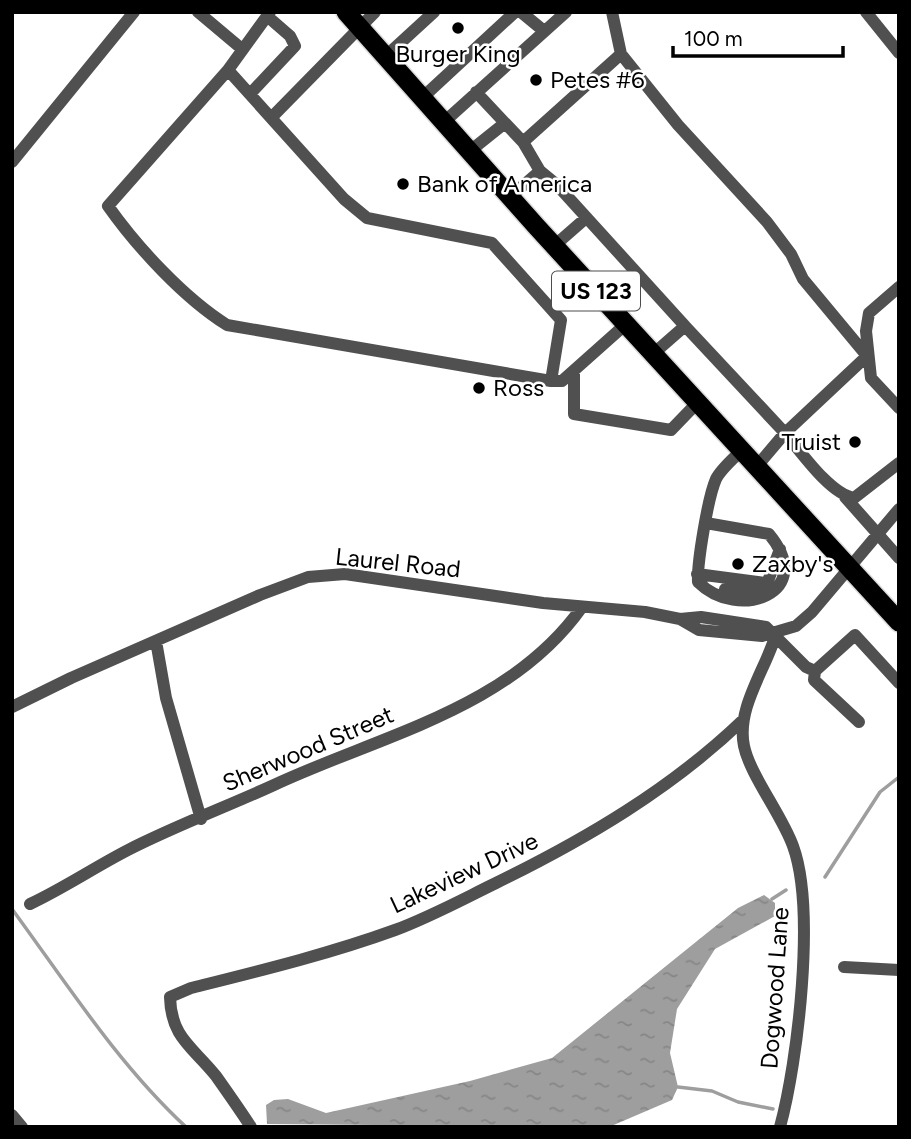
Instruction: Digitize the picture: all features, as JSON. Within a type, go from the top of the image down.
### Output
[{"type":"highway","name":"US 123","points":[[346,12],[554,246],[899,622]]},
{"type":"street","points":[[12,162],[134,12]]},
{"type":"street","points":[[198,12],[242,49]]},
{"type":"street","points":[[271,118],[375,12]]},
{"type":"street","points":[[386,57],[435,12]]},
{"type":"street","points":[[422,98],[515,12]]},
{"type":"street","points":[[521,12],[544,32]]},
{"type":"street","points":[[444,122],[566,12]]},
{"type":"street","points":[[612,12],[621,54],[678,125],[767,222],[791,254],[803,279],[867,356]]},
{"type":"street","points":[[866,12],[899,53]]},
{"type":"street","points":[[250,94],[295,46],[290,36],[269,14],[228,70],[107,206],[122,226],[205,312],[227,325],[562,381],[626,324]]},
{"type":"street","points":[[523,142],[621,54]]},
{"type":"street","points":[[228,70],[344,199],[367,218],[492,243],[561,320],[551,380]]},
{"type":"street","points":[[476,92],[523,142],[540,171],[878,534],[896,550]]},
{"type":"street","points":[[470,151],[505,123]]},
{"type":"street","points":[[510,197],[540,171]]},
{"type":"street","points":[[554,246],[586,218]]},
{"type":"street","points":[[899,286],[869,313],[867,356],[871,378],[899,408]]},
{"type":"street","points":[[653,354],[685,326]]},
{"type":"street","points":[[757,466],[785,433],[867,356]]},
{"type":"street","points":[[574,372],[574,414],[671,430],[698,402]]},
{"type":"street","points":[[705,527],[761,531],[769,534],[780,548],[781,579],[773,594],[759,601],[707,592],[697,578],[705,527],[716,479],[742,450]]},
{"type":"street","points":[[845,496],[854,498],[899,463]]},
{"type":"street","points":[[814,671],[806,667],[776,634],[796,626],[812,612],[899,509]]},
{"type":"street","points":[[697,578],[766,583],[780,548]]},
{"type":"street","name":"Laurel Road","points":[[12,708],[156,641],[308,577],[345,574],[582,607],[645,612],[680,619],[699,629],[762,636],[776,634]]},
{"type":"street","points":[[738,623],[741,599]]},
{"type":"street","name":"Sherwood Street","points":[[30,904],[129,850],[289,778],[447,713],[488,691],[539,655],[566,629],[582,607]]},
{"type":"street","name":"Laurel Road","points":[[680,619],[701,617],[766,626],[776,634]]},
{"type":"street","name":"Dogwood Lane","points":[[776,634],[743,720],[744,746],[794,849],[804,912],[795,1042],[780,1127]]},
{"type":"street","points":[[859,722],[814,680],[814,671],[855,635],[899,683]]},
{"type":"street","points":[[156,641],[166,698],[201,819]]},
{"type":"street","name":"Lakeview Drive","points":[[251,1127],[215,1075],[179,1035],[170,1018],[170,997],[191,988],[371,938],[427,918],[545,859],[611,821],[699,761],[743,720]]},
{"type":"street","points":[[844,967],[899,970]]},
{"type":"street","points":[[12,1115],[22,1127]]},
{"type":"water","points":[[764,895],[775,903],[775,916],[715,949],[677,1009],[670,1053],[678,1087],[672,1100],[609,1127],[267,1124],[266,1105],[274,1100],[288,1099],[326,1113],[470,1081],[552,1058],[738,908]]},
{"type":"waterway","points":[[825,877],[880,792],[899,777]]},
{"type":"waterway","points":[[772,899],[786,890]]},
{"type":"waterway","points":[[12,909],[116,1050],[161,1103],[186,1127]]},
{"type":"waterway","points":[[678,1087],[712,1091],[738,1102],[773,1109]]},
{"type":"place","name":"Burger King","points":[[458,28]]},
{"type":"place","name":"Petes #6","points":[[536,80]]},
{"type":"place","name":"Bank of America","points":[[403,184]]},
{"type":"place","name":"Ross","points":[[479,388]]},
{"type":"place","name":"Truist","points":[[855,442]]},
{"type":"place","name":"Zaxby's","points":[[738,564]]}]
